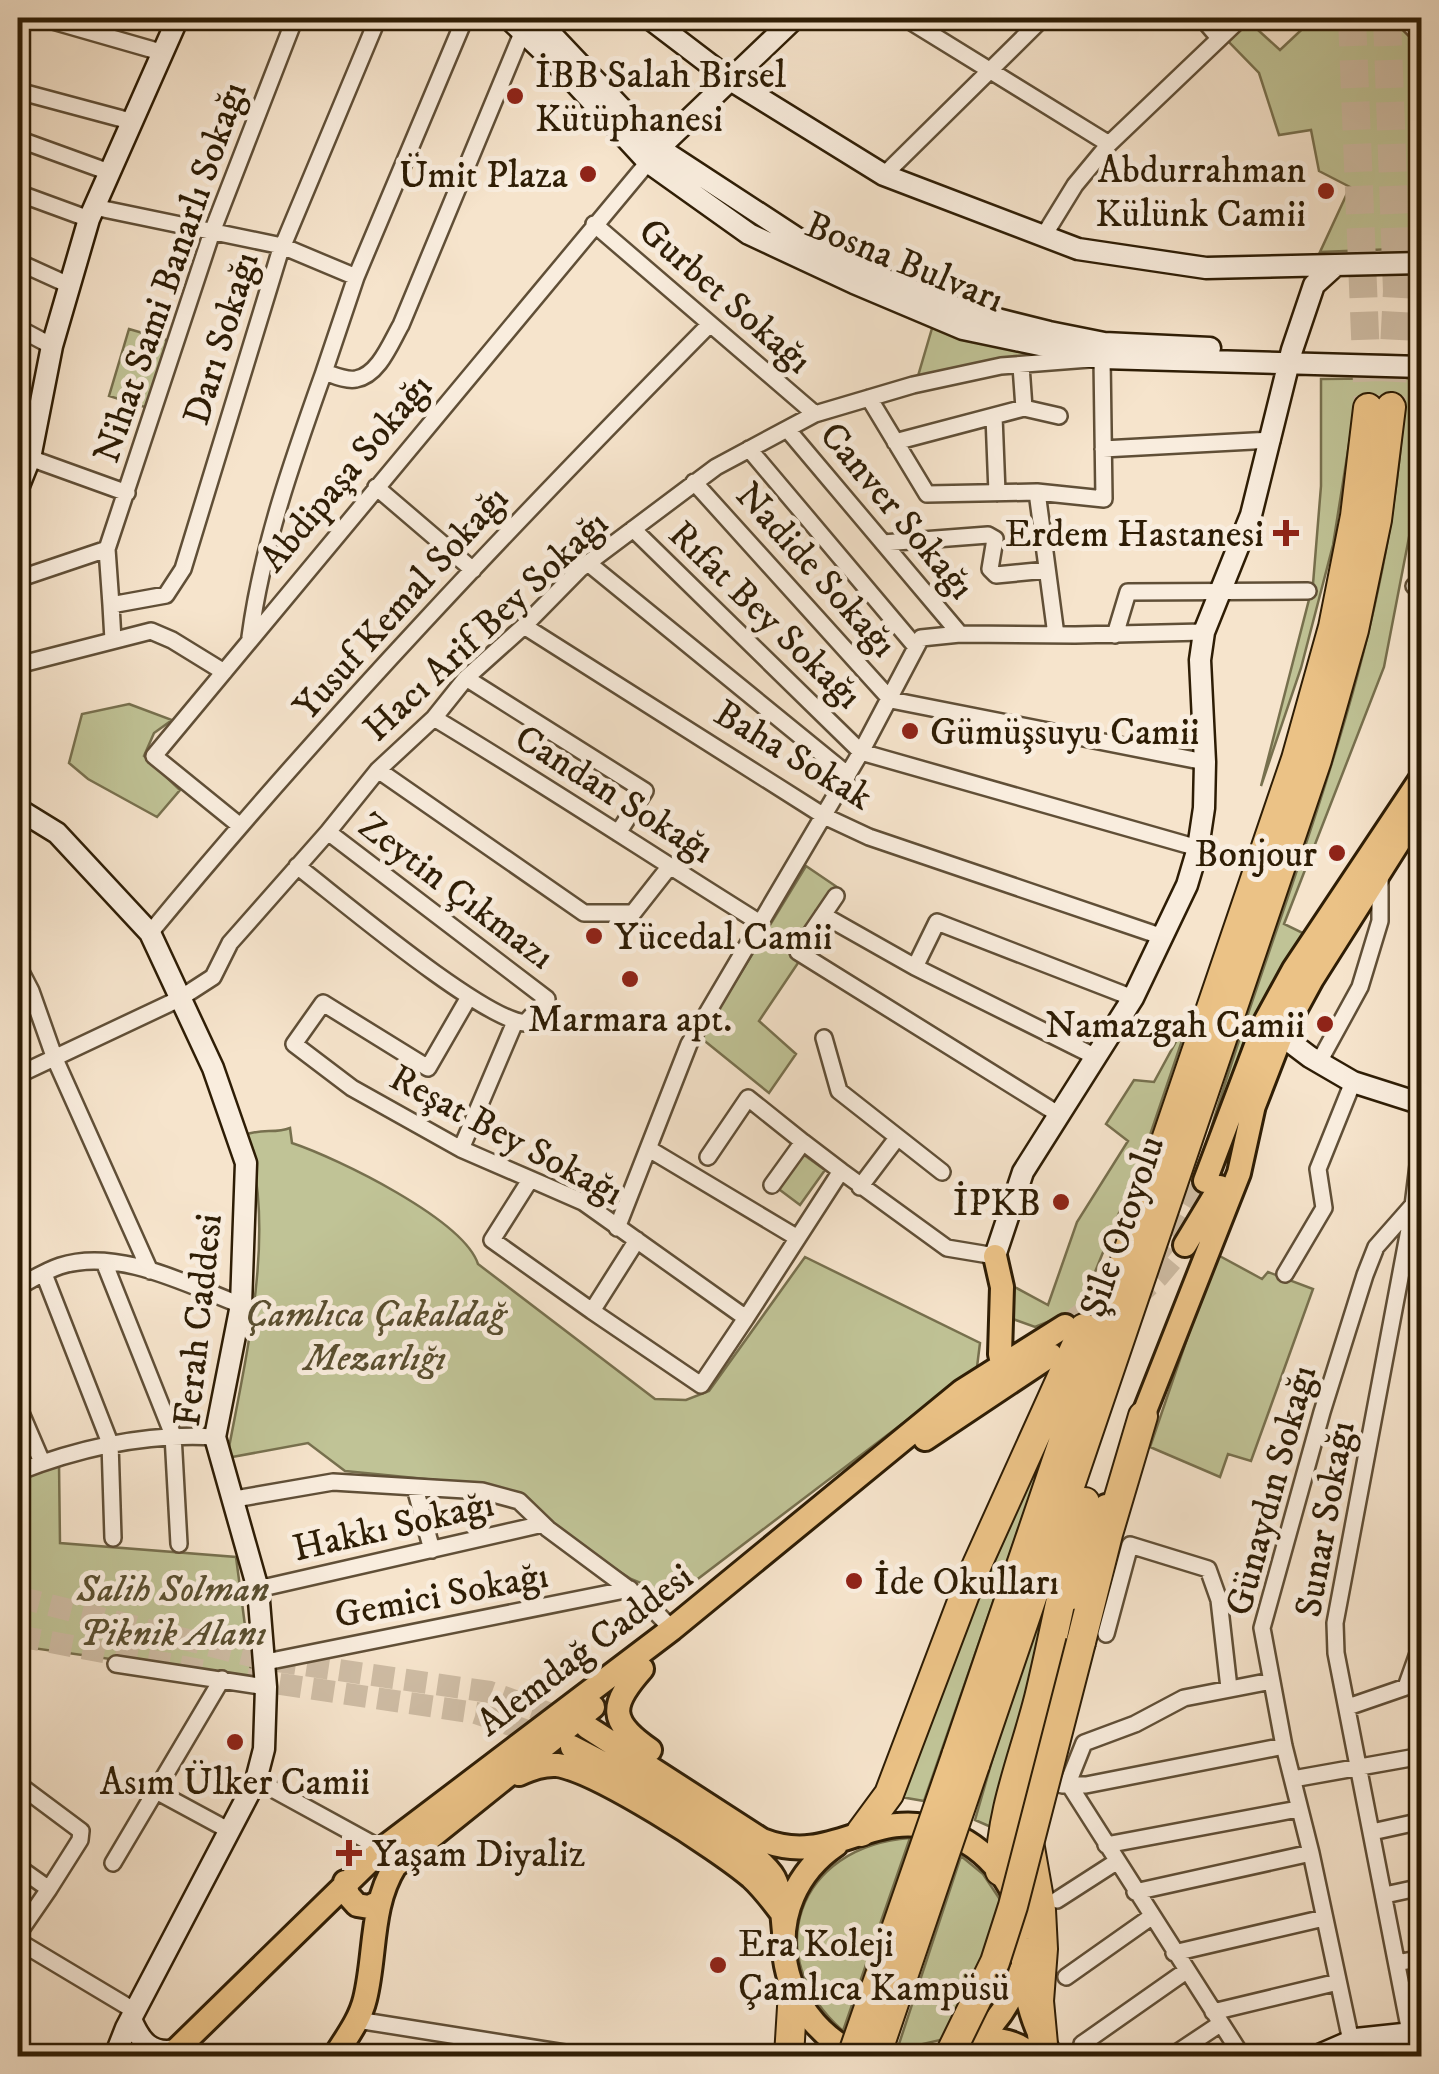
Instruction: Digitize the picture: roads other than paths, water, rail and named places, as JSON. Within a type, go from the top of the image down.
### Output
[{"type":"highway","name":"Şile Otoyolu","points":[[852,2056],[966,1761],[1144,1273],[1317,760],[1354,630],[1373,539],[1379,407],[1333,627],[1296,759],[1176,1110],[966,1761],[876,2056]]},
{"type":"highway","points":[[840,1840],[890,1794],[971,1578],[1073,1355],[1176,1110]]},
{"type":"highway","points":[[1000,1871],[1004,1812],[1038,1699],[1070,1553],[1128,1352],[1144,1273]]},
{"type":"highway","points":[[946,2056],[995,1962],[1013,1906],[1094,1638],[1108,1534],[1143,1416]]},
{"type":"highway","points":[[1024,1752],[1024,1812],[1043,1950],[1039,2001],[1042,2052]]},
{"type":"highway","points":[[789,2056],[793,1992]]},
{"type":"main road","points":[[1205,1181],[1273,1029],[1294,969],[1422,777]]},
{"type":"main road","points":[[1038,1699],[1092,1538],[1240,1173],[1273,1029],[1422,805]]},
{"type":"main road","points":[[1184,1245],[1210,1207],[1254,1105]]},
{"type":"main road","points":[[995,1256],[1002,1287],[1004,1374]]},
{"type":"main road","points":[[962,1390],[985,1367],[990,1354],[987,1288],[995,1256]]},
{"type":"main road","name":"Alemdağ Caddesi","points":[[1003,1315],[1015,1330],[1032,1336],[1065,1326],[1004,1374]]},
{"type":"main road","name":"Alemdağ Caddesi","points":[[174,2054],[382,1848],[672,1629],[962,1390],[1052,1355]]},
{"type":"main road","name":"Alemdağ Caddesi","points":[[379,1902],[394,1866],[937,1430],[977,1420],[1004,1401],[1009,1390],[1004,1374]]},
{"type":"main road","points":[[642,1669],[621,1693],[618,1709],[622,1727],[762,1827],[840,1840]]},
{"type":"main road","points":[[587,1727],[762,1840],[781,1847],[840,1840],[887,1825],[936,1828],[981,1851],[1000,1871],[1020,1910],[1024,1938],[1022,1967],[1042,2052],[1003,2040],[980,2038]]},
{"type":"main road","points":[[572,1747],[636,1780],[754,1855],[773,1876],[783,1922],[786,1971],[793,1992],[818,2030],[860,2056]]},
{"type":"main road","points":[[502,1780],[543,1765],[558,1765],[614,1790],[720,1854],[752,1878],[783,1922]]},
{"type":"main road","points":[[783,1922],[805,1875],[840,1840]]},
{"type":"main road","points":[[345,1882],[348,1896],[357,1905],[369,1907],[379,1902]]},
{"type":"main road","points":[[336,2056],[366,1998],[379,1902]]},
{"type":"main road","points":[[946,2056],[980,2038],[1007,2006],[1022,1967]]},
{"type":"street","points":[[42,18],[164,53]]},
{"type":"street","points":[[18,488],[52,346],[92,213],[178,18]]},
{"type":"street","name":"Nihat Sami Banarlı Sokağı","points":[[111,605],[108,549],[212,232],[295,18]]},
{"type":"street","name":"Darı Sokağı","points":[[111,605],[166,595],[183,569],[282,246],[378,18]]},
{"type":"street","points":[[250,638],[256,591],[286,480],[356,277],[465,18]]},
{"type":"street","points":[[649,18],[729,78],[884,174],[1042,237],[1078,248],[1206,268],[1422,263]]},
{"type":"street","points":[[653,155],[795,18]]},
{"type":"street","points":[[905,18],[1108,144]]},
{"type":"street","points":[[884,174],[1043,18]]},
{"type":"street","points":[[1202,18],[1220,38]]},
{"type":"street","points":[[1042,237],[1075,185],[1108,144],[1241,18]]},
{"type":"street","points":[[1403,18],[1422,37]]},
{"type":"street","points":[[324,372],[354,380],[369,373],[402,325],[522,22]]},
{"type":"street","name":"Bosna Bulvarı","points":[[522,22],[616,100],[653,155],[750,234],[854,283],[963,329],[1102,358],[1290,357]]},
{"type":"street","points":[[18,91],[130,121]]},
{"type":"street","points":[[18,139],[109,172]]},
{"type":"street","name":"Bosna Bulvarı","points":[[653,155],[809,246],[965,310],[1104,342],[1422,367]]},
{"type":"street","name":"Abdipaşa Sokağı","points":[[240,824],[154,756],[653,155]]},
{"type":"street","points":[[18,193],[92,213],[282,246],[356,277]]},
{"type":"street","name":"Gurbet Sokağı","points":[[594,224],[816,414]]},
{"type":"street","points":[[18,262],[71,286]]},
{"type":"street","points":[[708,1157],[748,1098],[860,1187],[947,1248],[995,1256],[1022,1172],[1133,998],[1187,885],[1198,848],[1206,762],[1200,660],[1204,632],[1251,515],[1290,357],[1314,285],[1336,264]]},
{"type":"street","points":[[1301,266],[1314,285]]},
{"type":"street","name":"Yusuf Kemal Sokağı","points":[[150,934],[240,824],[545,491],[709,325]]},
{"type":"street","points":[[18,328],[52,346]]},
{"type":"street","points":[[869,398],[927,494],[1036,492],[1104,499],[1102,358]]},
{"type":"street","name":"Hacı Arif Bey Sokağı","points":[[179,999],[213,977],[230,943],[378,770],[434,718],[466,678],[588,563],[694,482],[816,414],[913,384],[1001,366],[1102,358]]},
{"type":"street","points":[[1021,366],[1024,408]]},
{"type":"street","points":[[895,442],[1024,408],[1059,416]]},
{"type":"street","points":[[994,416],[997,493]]},
{"type":"street","name":"Canver Sokağı","points":[[787,428],[960,634]]},
{"type":"street","points":[[1103,449],[1272,440]]},
{"type":"street","points":[[749,449],[916,647]]},
{"type":"street","points":[[24,453],[127,493]]},
{"type":"street","name":"Nadide Sokağı","points":[[694,482],[890,700]]},
{"type":"street","points":[[376,486],[473,570]]},
{"type":"street","points":[[1036,492],[1056,635]]},
{"type":"street","name":"Rıfat Bey Sokağı","points":[[633,529],[861,752],[1198,848]]},
{"type":"street","points":[[883,542],[988,534],[994,539],[990,569],[996,575],[1047,570]]},
{"type":"street","points":[[18,579],[108,549]]},
{"type":"street","points":[[588,563],[848,775]]},
{"type":"street","points":[[1115,635],[1128,592],[1308,591]]},
{"type":"street","points":[[111,605],[113,640]]},
{"type":"street","name":"Baha Sokak","points":[[524,626],[824,816],[869,837],[1163,937]]},
{"type":"street","points":[[18,665],[151,631],[224,672]]},
{"type":"street","points":[[617,1228],[689,1044],[848,775],[921,638],[960,634],[1204,632]]},
{"type":"street","points":[[466,678],[645,790],[618,834]]},
{"type":"street","points":[[890,700],[1206,762]]},
{"type":"street","name":"Candan Sokağı","points":[[434,718],[760,923]]},
{"type":"street","points":[[378,770],[584,913],[633,913],[670,866]]},
{"type":"street","name":"Ferah Caddesi","points":[[18,808],[57,833],[150,934],[213,1068],[246,1163],[240,1304],[216,1438],[258,1589],[266,1662],[264,1748],[256,1780],[115,2056]]},
{"type":"street","name":"Zeytin Çıkmazı","points":[[328,832],[547,999],[525,1023],[515,1022]]},
{"type":"street","points":[[296,866],[469,996],[515,1022],[461,1149]]},
{"type":"street","points":[[1319,1062],[1360,987],[1380,922],[1380,869]]},
{"type":"street","points":[[836,896],[798,952],[1058,1114]]},
{"type":"street","points":[[823,915],[915,967],[1096,1057]]},
{"type":"street","points":[[915,967],[937,922],[1133,998]]},
{"type":"street","points":[[18,966],[54,1059],[150,1271]]},
{"type":"street","name":"Reşat Bey Sokağı","points":[[469,996],[428,1068],[323,1003],[294,1044],[352,1088],[461,1149],[582,1202],[746,1318]]},
{"type":"street","points":[[18,1075],[179,999]]},
{"type":"street","points":[[1273,1029],[1354,1082],[1422,1104]]},
{"type":"street","points":[[824,1038],[839,1092],[942,1172]]},
{"type":"street","points":[[1285,1274],[1324,1208],[1318,1169],[1354,1082]]},
{"type":"street","name":"Sunar Sokağı","points":[[1416,2032],[1397,1963],[1336,1653],[1335,1622],[1417,1191],[1422,1134]]},
{"type":"street","points":[[860,1187],[897,1138]]},
{"type":"street","points":[[772,1185],[803,1142]]},
{"type":"street","points":[[648,1150],[796,1237]]},
{"type":"street","points":[[530,1180],[492,1240],[701,1385],[841,1172]]},
{"type":"street","name":"Günaydın Sokağı","points":[[1351,2041],[1284,1746],[1262,1628],[1322,1412],[1376,1247],[1417,1191]]},
{"type":"street","points":[[592,1311],[637,1240]]},
{"type":"street","points":[[18,1287],[63,1265],[104,1262],[150,1271],[240,1304]]},
{"type":"street","points":[[104,1262],[174,1435],[179,1544]]},
{"type":"street","points":[[44,1274],[110,1443],[113,1538]]},
{"type":"street","points":[[18,1406],[42,1462]]},
{"type":"street","points":[[18,1472],[110,1443],[174,1435],[216,1438]]},
{"type":"street","points":[[235,1500],[332,1482],[482,1491],[519,1502],[630,1589],[672,1629]]},
{"type":"street","points":[[415,1488],[432,1550]]},
{"type":"street","name":"Hakkı Sokağı","points":[[258,1589],[543,1524]]},
{"type":"street","points":[[1094,1638],[1130,1544],[1208,1569],[1219,1600],[1229,1688]]},
{"type":"street","name":"Gemici Sokağı","points":[[266,1662],[630,1589]]},
{"type":"street","points":[[1406,1687],[1422,1642]]},
{"type":"street","points":[[116,1664],[266,1688]]},
{"type":"street","points":[[113,1863],[222,1679]]},
{"type":"street","points":[[1068,1783],[1084,1742],[1135,1724],[1184,1698],[1270,1681]]},
{"type":"street","points":[[1348,1708],[1406,1687],[1422,1694]]},
{"type":"street","points":[[1034,1872],[1056,1786],[1086,1786],[1284,1746]]},
{"type":"street","points":[[1292,1779],[1422,1756]]},
{"type":"street","points":[[256,1780],[382,1848]]},
{"type":"street","points":[[1068,1783],[1242,2056]]},
{"type":"street","points":[[18,1784],[81,1831],[80,1840],[18,1937],[133,2015],[140,2038],[151,2049],[174,2054]]},
{"type":"street","points":[[156,1791],[230,1831]]},
{"type":"street","points":[[1106,1844],[1298,1809]]},
{"type":"street","points":[[1372,1832],[1422,1821]]},
{"type":"street","points":[[1136,1892],[1311,1853]]},
{"type":"street","points":[[1057,1900],[1116,1862]]},
{"type":"street","points":[[18,1868],[49,1888]]},
{"type":"street","points":[[1385,1895],[1422,1887]]},
{"type":"street","points":[[1066,1977],[1151,1917]]},
{"type":"street","points":[[1174,1953],[1324,1918]]},
{"type":"street","points":[[1397,1963],[1422,1958]]},
{"type":"street","points":[[1082,2044],[1186,1971]]},
{"type":"street","points":[[1172,2056],[1216,2018],[1338,1982]]},
{"type":"street","points":[[132,2056],[128,2042],[133,2015]]},
{"type":"street","points":[[357,2020],[571,2054],[651,2056]]},
{"type":"street","points":[[1317,2056],[1351,2041],[1416,2032]]},
{"type":"tunnel","points":[[1352,18],[1368,408]]},
{"type":"tunnel","points":[[1387,18],[1397,291],[1391,407]]},
{"type":"tunnel","points":[[1151,1261],[1205,1181]]},
{"type":"tunnel","points":[[1133,1300],[1185,1245]]},
{"type":"tunnel","points":[[1065,1326],[1119,1287]]},
{"type":"tunnel","points":[[18,1597],[263,1659],[490,1692],[570,1721]]},
{"type":"tunnel","points":[[18,1636],[206,1671]]},
{"type":"tunnel","points":[[247,1679],[476,1713],[548,1738]]},
{"type":"place","name":"İBB Salah Birsel Kütüphanesi","points":[[515,96]]},
{"type":"place","name":"Ümit Plaza","points":[[588,174]]},
{"type":"place","name":"Abdurrahman Külünk Camii","points":[[1326,191]]},
{"type":"place","name":"Erdem Hastanesi","points":[[1286,533]]},
{"type":"place","name":"Gümüşsuyu Camii","points":[[910,731]]},
{"type":"place","name":"Bonjour","points":[[1337,853]]},
{"type":"place","name":"Yücedal Camii","points":[[594,936]]},
{"type":"place","name":"Marmara apt.","points":[[630,979]]},
{"type":"place","name":"Namazgah Camii","points":[[1325,1024]]},
{"type":"place","name":"İPKB","points":[[1061,1202]]},
{"type":"place","name":"İde Okulları","points":[[854,1581]]},
{"type":"place","name":"Asım Ülker Camii","points":[[235,1742]]},
{"type":"place","name":"Yaşam Diyaliz","points":[[349,1853]]},
{"type":"place","name":"Era Koleji Çamlıca Kampüsü","points":[[718,1965]]},
{"type":"park label","name":"Çamlıca Çakaldağ Mezarlığı","points":[[375,1335]]},
{"type":"park label","name":"Salih Solman Piknik Alanı","points":[[173,1610]]}]
